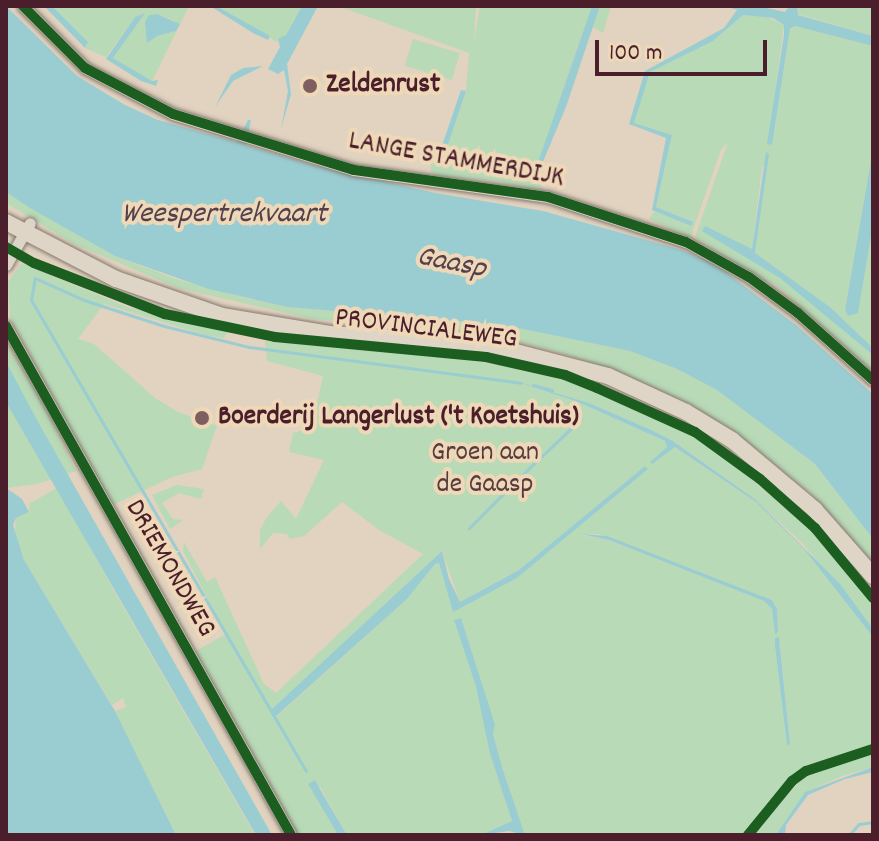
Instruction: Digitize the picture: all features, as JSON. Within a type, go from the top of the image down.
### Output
[{"type":"main road","name":"PROVINCIALEWEG","points":[[6,209],[27,228]]},
{"type":"main road","name":"PROVINCIALEWEG","points":[[6,222],[27,228],[175,292],[256,314],[361,334],[459,340],[529,352],[608,376],[646,392],[720,433],[787,483],[843,538],[873,576]]},
{"type":"street","name":"LANGE STAMMERDIJK","points":[[23,6],[62,49],[93,73],[173,114],[354,170],[548,197],[686,242],[749,277],[798,313],[873,380]]},
{"type":"street","points":[[6,265],[27,228]]},
{"type":"street","name":"DRIEMONDWEG","points":[[6,326],[12,342],[291,835]]},
{"type":"green space","points":[[52,6],[189,6],[152,81],[113,58],[144,13],[135,17],[106,57],[85,48],[88,42]],"holes":[[[157,14],[175,21],[176,31],[157,36],[150,15]]]},
{"type":"green space","points":[[216,6],[302,6],[286,35],[277,42]]},
{"type":"green space","points":[[338,6],[476,6],[474,43],[480,6],[592,6],[535,172],[444,157],[466,91],[469,53]]},
{"type":"green space","points":[[600,6],[611,6],[603,33],[593,27]]},
{"type":"green space","points":[[797,6],[873,6],[873,36],[798,14]]},
{"type":"green space","points":[[743,15],[765,16],[784,25],[768,144],[772,145],[790,30],[795,26],[873,46],[873,149],[845,310],[858,313],[873,225],[873,348],[830,307],[755,253],[767,164],[762,167],[752,250],[702,230],[750,256],[822,308],[873,355],[873,372],[776,285],[751,274],[695,237],[728,142],[721,150],[690,238],[649,219],[654,211],[691,226],[693,222],[656,207],[672,135],[633,123],[650,72],[713,41]]},
{"type":"green space","points":[[413,39],[460,53],[452,80],[405,66]]},
{"type":"green space","points":[[438,153],[438,160],[443,163],[537,176],[544,192],[496,181],[436,176],[431,171],[430,157]]},
{"type":"green space","points":[[6,192],[115,256],[176,279],[246,298],[287,307],[503,325],[630,351],[677,369],[717,390],[815,464],[873,539],[873,563],[810,493],[769,460],[687,405],[652,387],[574,357],[491,334],[313,319],[178,288],[72,243],[6,203]]},
{"type":"green space","points":[[22,263],[127,307],[228,331],[224,338],[205,335],[104,304],[78,339],[94,344],[155,398],[178,412],[217,426],[202,469],[172,477],[115,504],[109,502],[10,317],[8,282]]},
{"type":"green space","name":"Groen aan de Gaasp","points":[[265,341],[473,360],[564,378],[661,418],[722,454],[811,529],[860,585],[873,604],[873,629],[803,544],[756,500],[674,441],[589,403],[526,385],[578,402],[665,441],[667,447],[650,462],[674,447],[680,450],[756,502],[804,549],[873,637],[873,747],[799,772],[756,825],[744,835],[525,835],[493,734],[495,723],[461,618],[454,620],[476,687],[490,754],[512,821],[481,835],[347,835],[320,787],[308,784],[338,835],[297,835],[194,652],[226,634],[183,551],[184,542],[207,582],[215,577],[264,684],[276,693],[423,554],[379,530],[342,502],[304,536],[290,539],[287,534],[273,533],[260,549],[260,530],[267,517],[281,501],[296,519],[324,460],[289,452],[293,433],[312,428],[323,376],[267,361]],"holes":[[[644,467],[517,578],[453,611],[439,563],[435,564],[407,599],[275,718],[272,709],[442,551],[460,602],[519,570]],[[598,534],[772,600],[777,609],[778,631],[775,633],[772,609],[764,601],[609,540],[580,535]],[[780,642],[790,744],[787,744],[775,646]]]},
{"type":"green space","points":[[6,342],[41,400],[76,471],[37,484],[6,488]]},
{"type":"green space","points":[[177,485],[204,489],[201,499],[179,493],[162,503],[173,519],[183,520],[170,529],[152,495]]},
{"type":"green space","points":[[57,488],[255,835],[176,835],[115,711],[126,707],[123,698],[112,705],[24,560],[15,532],[16,518],[29,512],[30,503]]},
{"type":"green space","points":[[873,753],[873,767],[805,792],[776,835],[752,835],[807,773]]},
{"type":"water","name":"Weespertrekvaart","points":[[6,6],[77,76],[125,105],[158,120],[237,142],[248,120],[251,120],[246,145],[309,164],[435,193],[543,211],[682,250],[715,264],[796,325],[873,394],[873,539],[815,464],[717,390],[677,369],[630,351],[503,325],[287,307],[209,289],[115,256],[30,208],[6,192]]},
{"type":"water","points":[[44,6],[52,6],[88,42],[85,48]]},
{"type":"water","points":[[210,6],[216,6],[270,36],[268,40],[253,33]]},
{"type":"water","points":[[302,6],[318,6],[287,64],[291,94],[281,129],[288,91],[284,70],[278,74],[268,69],[280,47],[278,39],[286,35]]},
{"type":"water","points":[[592,6],[600,6],[566,107],[537,176],[437,160],[461,90],[466,91],[444,157],[535,171]]},
{"type":"water","points":[[724,6],[757,6],[785,12],[789,6],[797,6],[798,15],[873,36],[873,46],[795,26],[790,29],[772,145],[767,144],[784,35],[784,25],[773,18],[743,15],[713,41],[650,72],[634,123],[672,135],[656,207],[693,222],[691,226],[652,210],[666,138],[629,124],[645,71],[724,28],[737,10]]},
{"type":"water","points":[[145,13],[113,58],[152,81],[158,80],[156,86],[141,81],[106,59],[135,17]]},
{"type":"water","points":[[157,14],[180,24],[176,31],[157,36],[147,43],[145,22],[149,15]]},
{"type":"water","points":[[263,66],[233,81],[215,107],[231,75],[243,68]]},
{"type":"water","points":[[873,149],[873,225],[858,313],[848,316],[845,310]]},
{"type":"water","points":[[766,152],[769,154],[755,253],[830,307],[873,348],[873,355],[780,278],[702,231],[705,226],[752,249]]},
{"type":"water","points":[[6,362],[272,835],[256,835],[6,402]]},
{"type":"water","points":[[512,380],[589,403],[651,430],[673,441],[756,500],[840,584],[873,629],[873,637],[804,549],[756,502],[675,447],[652,464],[650,462],[667,447],[665,441],[578,402]]},
{"type":"water","points":[[645,466],[648,469],[517,578],[453,612],[439,563],[435,564],[407,599],[274,718],[272,709],[442,551],[449,579],[460,602],[519,570]]},
{"type":"water","points":[[6,488],[22,499],[29,512],[16,518],[13,525],[24,560],[115,711],[176,835],[6,835]]},
{"type":"water","points":[[580,534],[607,536],[772,600],[777,609],[778,632],[775,634],[772,609],[764,601],[609,540]]},
{"type":"water","points":[[461,618],[495,724],[493,734],[503,770],[525,835],[509,831],[481,835],[512,821],[490,754],[476,687],[454,620]]},
{"type":"water","points":[[779,637],[790,744],[787,745],[775,646],[775,638]]},
{"type":"water","points":[[873,767],[873,772],[845,779],[808,795],[786,825],[785,835],[776,835],[805,792]]},
{"type":"water","points":[[315,780],[347,835],[338,835],[308,784]]},
{"type":"waterway","points":[[306,771],[31,300],[35,278],[84,300],[164,326],[249,347],[521,383]]},
{"type":"waterway","points":[[533,385],[552,390]]},
{"type":"waterway","points":[[523,474],[581,419]]},
{"type":"waterway","points":[[510,487],[518,479]]},
{"type":"waterway","points":[[469,528],[504,493]]},
{"type":"waterway","points":[[849,835],[859,824],[873,822]]},
{"type":"cycle path","points":[[23,6],[85,68],[173,114],[354,170],[548,197],[686,242],[749,277],[798,313],[873,380]]},
{"type":"cycle path","points":[[6,247],[34,263],[165,314],[275,337],[486,357],[565,375],[695,432],[760,479],[815,528],[873,598]]},
{"type":"cycle path","points":[[6,326],[291,835]]},
{"type":"cycle path","points":[[748,835],[792,781],[806,771],[873,749]]},
{"type":"place","name":"Zeldenrust","points":[[310,86]]},
{"type":"place","name":"Boerderij Langerlust ('t Koetshuis)","points":[[202,418]]},
{"type":"water label","name":"Gaasp","points":[[451,265]]}]
